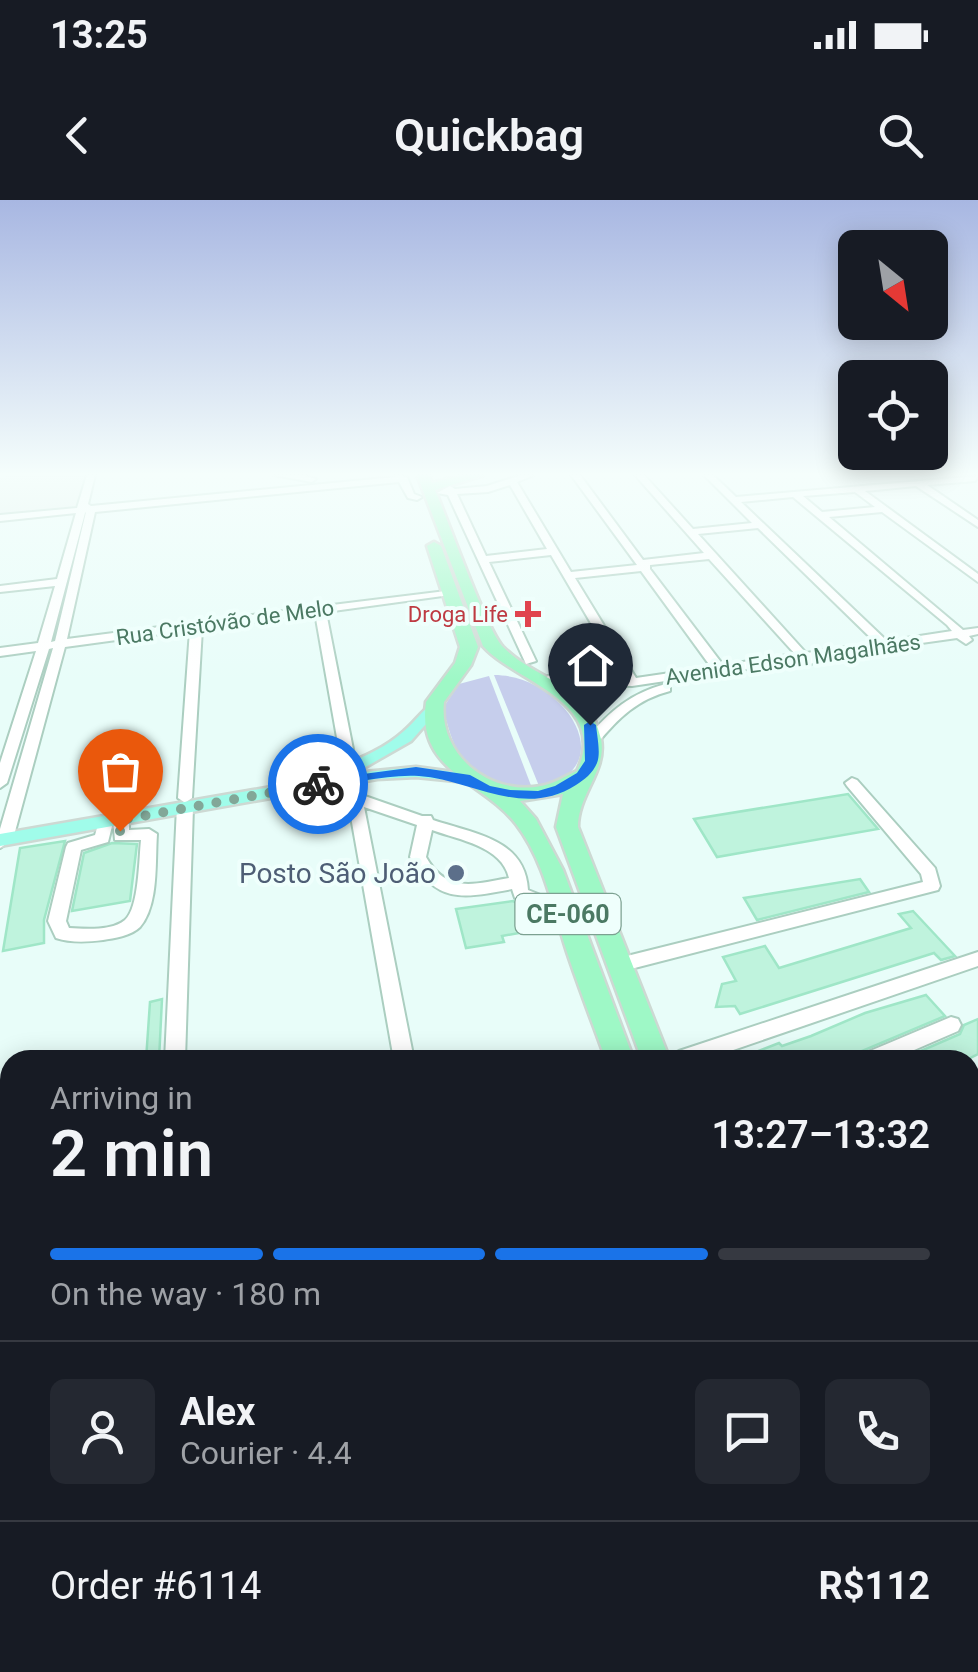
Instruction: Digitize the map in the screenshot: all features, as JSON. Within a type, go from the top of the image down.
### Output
[{"type":"highway","points":[[434,707],[441,690],[468,659],[469,646],[439,544]]},
{"type":"highway","points":[[449,544],[492,646],[508,662],[537,672],[574,699],[590,725],[592,741]]},
{"type":"highway","points":[[451,682],[484,672],[537,672]]},
{"type":"highway","name":"CE-060","points":[[434,707],[443,747],[451,762],[526,820],[554,873],[616,1050]]},
{"type":"highway","name":"CE-060","points":[[592,741],[592,761],[566,807],[567,826],[652,1050]]},
{"type":"highway","points":[[478,784],[538,795],[560,789],[582,776]]},
{"type":"main road","points":[[352,773],[422,725],[434,707]]},
{"type":"main road","points":[[3,835],[352,773],[416,772],[478,784]]},
{"type":"main road","points":[[3,835],[113,821],[185,802]]},
{"type":"street","points":[[23,778],[0,782],[28,702],[73,544]]},
{"type":"street","points":[[3,835],[60,645],[80,544]]},
{"type":"street","points":[[478,544],[537,672]]},
{"type":"street","points":[[551,544],[632,682]]},
{"type":"street","points":[[627,544],[720,671]]},
{"type":"street","points":[[703,544],[808,662]]},
{"type":"street","points":[[778,544],[887,647]]},
{"type":"street","points":[[854,544],[969,639]]},
{"type":"street","points":[[930,544],[978,579]]},
{"type":"street","points":[[485,558],[555,551]]},
{"type":"street","points":[[571,575],[712,555]]},
{"type":"street","points":[[0,589],[58,589],[72,594]]},
{"type":"street","name":"Rua Cristóvão de Melo","points":[[0,652],[450,592]]},
{"type":"street","points":[[473,600],[501,598]]},
{"type":"street","points":[[320,608],[402,1050]]},
{"type":"street","points":[[175,1050],[196,626]]},
{"type":"street","name":"Avenida Edson Magalhães","points":[[537,672],[632,682],[969,639],[978,631]]},
{"type":"street","name":"Avenida Edson Magalhães","points":[[592,741],[618,709],[646,692],[887,647],[969,639]]},
{"type":"street","points":[[28,702],[45,699]]},
{"type":"street","points":[[619,965],[932,886],[929,872],[852,783]]},
{"type":"street","points":[[357,799],[494,846],[514,864],[521,894],[568,912]]},
{"type":"street","points":[[426,820],[418,857],[440,887],[456,891],[520,882]]},
{"type":"street","points":[[113,821],[121,836],[149,834],[141,906],[135,920],[125,927],[68,935],[62,932],[58,921],[74,847],[102,838],[113,821]]},
{"type":"street","points":[[709,1050],[978,959]]},
{"type":"street","points":[[892,1050],[950,1024]]},
{"type":"shaded area","points":[[494,675],[520,679],[544,690],[562,706],[575,725],[581,744],[578,762],[564,777],[539,786]]},
{"type":"shaded area","points":[[489,676],[532,788],[480,776],[454,744],[443,708],[459,684]]},
{"type":"building","points":[[848,794],[878,829],[717,857],[694,819]]},
{"type":"building","points":[[65,841],[44,920],[44,943],[3,951],[20,848]]},
{"type":"building","points":[[112,843],[137,844],[130,901],[72,911],[84,853]]},
{"type":"building","points":[[860,879],[869,892],[757,920],[744,898]]},
{"type":"building","points":[[513,901],[522,905],[530,931],[502,936],[504,942],[466,948],[456,909]]},
{"type":"building","points":[[913,911],[955,956],[941,960],[934,953],[740,1014],[735,1006],[716,1007],[722,984],[736,981],[723,957],[765,946],[779,968],[911,928],[899,914]]},
{"type":"building","points":[[926,995],[945,1016],[864,1050],[761,1050],[811,1036],[865,1013]]},
{"type":"building","points":[[162,999],[159,1050],[147,1050],[150,1002]]},
{"type":"building","points":[[978,1019],[978,1050],[923,1050],[960,1034],[964,1025]]},
{"type":"way so far","points":[[120,831],[121,820],[318,784]]},
{"type":"place","name":"Droga Life","points":[[528,614]]},
{"type":"place","name":"Posto São João","points":[[456,873]]},
{"type":"route","points":[[318,784],[416,772],[470,779],[486,789],[510,794],[538,795],[560,789],[582,776],[592,761],[590,725]]}]
